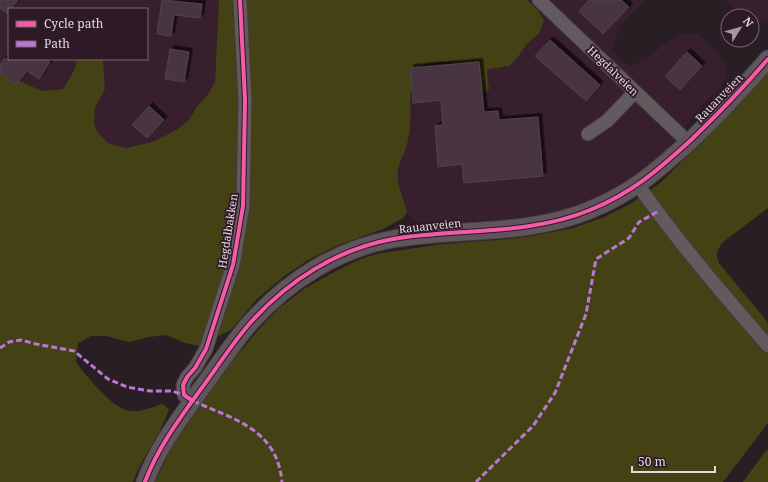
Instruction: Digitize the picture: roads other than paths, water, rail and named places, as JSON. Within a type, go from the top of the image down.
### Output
[{"type":"main road","name":"Rauanveien","points":[[145,482],[160,450],[193,401],[249,324],[265,307],[289,286],[324,263],[361,248],[392,239],[554,222],[588,211],[603,204],[638,185],[664,165],[746,84],[768,59]]},
{"type":"street","name":"Hegdalbakken","points":[[193,401],[184,395],[183,385],[206,349],[233,265],[243,206],[245,100],[240,0]]},
{"type":"street","name":"Hegdalveien","points":[[539,0],[688,142]]},
{"type":"street","points":[[588,134],[607,121],[636,92]]},
{"type":"street","points":[[638,185],[667,224],[768,346]]}]
